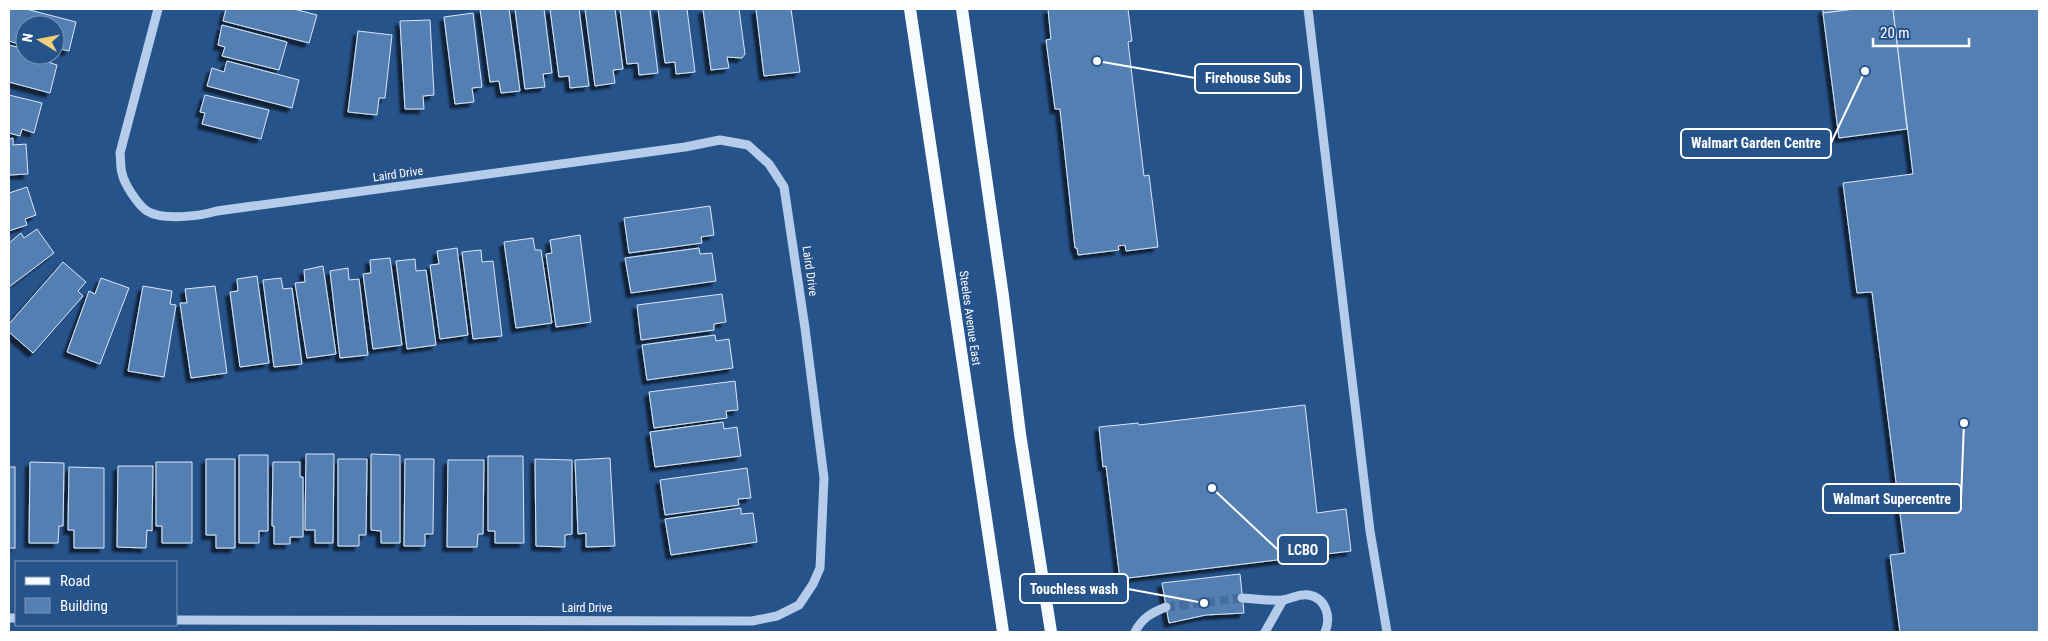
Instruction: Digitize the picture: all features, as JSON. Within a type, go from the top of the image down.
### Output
[{"type":"main road","name":"Steeles Avenue East","points":[[910,9],[1003,632]]},
{"type":"main road","points":[[962,9],[1003,296],[1020,434],[1051,632]]},
{"type":"street","name":"Laird Drive","points":[[158,9],[120,153],[122,173],[132,194],[148,212],[166,216],[196,217],[217,211],[684,147],[720,140],[748,145],[769,164],[784,186],[805,328],[824,478],[820,568],[813,584],[799,606],[777,616],[752,621],[178,620]]},
{"type":"street","points":[[1308,9],[1370,530],[1387,632]]},
{"type":"street","points":[[1242,598],[1283,600],[1298,595],[1310,595],[1320,601],[1327,609],[1328,624],[1325,632]]},
{"type":"street","points":[[1265,632],[1283,600]]},
{"type":"street","points":[[1135,632],[1140,622],[1150,613],[1166,608]]},
{"type":"building","points":[[9,9],[26,9],[49,15],[15,15],[15,43],[9,41]]},
{"type":"building","points":[[226,9],[294,9],[317,15],[309,43],[223,21]]},
{"type":"building","points":[[480,9],[509,9],[520,91],[501,93],[499,81],[490,82]]},
{"type":"building","points":[[515,9],[544,9],[552,73],[543,74],[545,87],[525,89]]},
{"type":"building","points":[[550,9],[579,9],[589,86],[570,88],[569,76],[559,77]]},
{"type":"building","points":[[585,9],[615,9],[623,69],[613,70],[615,83],[595,86]]},
{"type":"building","points":[[620,9],[650,9],[658,73],[639,75],[638,63],[627,64]]},
{"type":"building","points":[[658,9],[687,9],[695,72],[676,74],[675,62],[665,63]]},
{"type":"building","points":[[703,9],[739,9],[745,54],[742,58],[727,57],[729,68],[711,70]]},
{"type":"building","points":[[756,9],[791,9],[800,72],[764,76]]},
{"type":"building","points":[[1048,9],[1128,9],[1132,41],[1128,42],[1144,176],[1149,175],[1158,247],[1126,251],[1125,245],[1118,246],[1119,250],[1078,255],[1077,248],[1075,248],[1060,109],[1055,109],[1046,40],[1051,39]]},
{"type":"building","points":[[1823,9],[1855,9],[1823,13]]},
{"type":"building","points":[[1855,9],[1893,9],[1907,129],[1839,138],[1823,13]]},
{"type":"building","points":[[1893,9],[2039,9],[2039,632],[1900,632],[1890,555],[1905,553],[1872,292],[1857,293],[1843,183],[1913,174]]},
{"type":"building","points":[[473,13],[482,87],[472,88],[474,102],[455,104],[444,17]]},
{"type":"building","points":[[65,19],[76,22],[69,51],[65,50]]},
{"type":"building","points":[[430,20],[434,95],[423,96],[424,109],[405,109],[400,21]]},
{"type":"building","points":[[222,25],[287,42],[279,70],[222,56],[225,47],[218,45]]},
{"type":"building","points":[[358,31],[392,35],[385,98],[379,98],[377,115],[348,112]]},
{"type":"building","points":[[9,45],[15,46],[15,65],[57,65],[50,93],[9,82]]},
{"type":"building","points":[[227,61],[299,80],[292,108],[207,86],[212,68],[224,72]]},
{"type":"building","points":[[9,95],[42,103],[34,133],[22,129],[20,136],[9,133]]},
{"type":"building","points":[[205,95],[269,110],[261,139],[202,124],[205,113],[200,112]]},
{"type":"building","points":[[13,138],[13,145],[26,144],[28,174],[9,175],[9,139]]},
{"type":"building","points":[[27,187],[36,215],[25,219],[27,225],[9,231],[9,193]]},
{"type":"building","points":[[710,206],[714,235],[701,237],[702,243],[629,253],[624,218]]},
{"type":"building","points":[[37,229],[54,253],[9,287],[9,243],[21,233],[24,238]]},
{"type":"building","points":[[580,235],[591,322],[556,327],[546,254],[552,253],[550,240]]},
{"type":"building","points":[[533,238],[535,250],[541,250],[552,323],[516,328],[504,242]]},
{"type":"building","points":[[457,248],[468,335],[440,339],[430,265],[439,264],[437,251]]},
{"type":"building","points":[[699,248],[700,254],[712,253],[716,281],[631,293],[625,258]]},
{"type":"building","points":[[481,250],[482,262],[493,261],[502,336],[473,339],[462,252]]},
{"type":"building","points":[[390,258],[402,345],[373,349],[363,274],[371,273],[370,260]]},
{"type":"building","points":[[415,259],[416,271],[426,270],[436,345],[407,349],[396,261]]},
{"type":"building","points":[[63,262],[86,282],[78,291],[83,296],[33,353],[9,332],[9,324]]},
{"type":"building","points":[[323,266],[336,354],[307,358],[295,283],[305,282],[304,270]]},
{"type":"building","points":[[348,268],[349,280],[359,279],[368,355],[340,358],[330,271]]},
{"type":"building","points":[[257,276],[269,363],[240,367],[230,292],[238,291],[237,279]]},
{"type":"building","points":[[101,278],[129,288],[100,364],[67,352],[89,291],[95,294]]},
{"type":"building","points":[[281,278],[283,289],[292,288],[302,364],[274,367],[263,280]]},
{"type":"building","points":[[143,286],[172,291],[170,304],[176,305],[164,377],[128,371]]},
{"type":"building","points":[[215,286],[227,373],[191,378],[180,303],[187,303],[185,289]]},
{"type":"building","points":[[722,294],[726,322],[714,324],[714,330],[641,340],[637,305]]},
{"type":"building","points":[[715,335],[716,341],[729,339],[733,368],[647,380],[642,345]]},
{"type":"building","points":[[735,381],[738,410],[726,411],[727,418],[654,428],[649,392]]},
{"type":"building","points":[[1305,405],[1317,513],[1346,509],[1351,551],[1120,579],[1106,466],[1103,467],[1099,427],[1138,423],[1139,425]]},
{"type":"building","points":[[723,422],[724,429],[737,427],[741,456],[655,467],[650,432]]},
{"type":"building","points":[[306,454],[334,454],[333,543],[315,543],[315,530],[305,530]]},
{"type":"building","points":[[371,454],[400,455],[400,543],[381,543],[381,531],[371,530]]},
{"type":"building","points":[[239,455],[268,455],[268,531],[259,531],[259,543],[239,543]]},
{"type":"building","points":[[488,456],[523,456],[524,543],[495,543],[495,531],[488,531]]},
{"type":"building","points":[[610,458],[615,546],[586,547],[586,533],[578,534],[575,460]]},
{"type":"building","points":[[206,459],[235,459],[235,548],[216,548],[216,535],[206,535]]},
{"type":"building","points":[[338,459],[367,459],[366,535],[359,535],[359,546],[338,546]]},
{"type":"building","points":[[405,459],[434,459],[433,534],[425,534],[425,546],[404,546]]},
{"type":"building","points":[[535,459],[572,460],[572,534],[565,535],[565,547],[536,546]]},
{"type":"building","points":[[448,460],[484,460],[483,534],[478,534],[477,547],[447,547]]},
{"type":"building","points":[[30,462],[64,463],[63,526],[59,526],[58,543],[29,543]]},
{"type":"building","points":[[156,462],[192,462],[192,543],[162,543],[162,526],[156,526]]},
{"type":"building","points":[[273,462],[300,462],[300,477],[303,477],[303,537],[290,537],[290,544],[274,544],[274,526],[272,526]]},
{"type":"building","points":[[118,466],[153,466],[152,531],[147,530],[146,548],[117,547]]},
{"type":"building","points":[[9,467],[15,467],[15,548],[9,548]]},
{"type":"building","points":[[69,467],[104,468],[104,548],[74,548],[74,530],[68,530]]},
{"type":"building","points":[[747,468],[751,498],[738,499],[739,505],[665,515],[660,480]]},
{"type":"building","points":[[741,508],[741,514],[753,513],[757,542],[671,555],[665,519]]},
{"type":"building","points":[[1240,574],[1244,613],[1206,615],[1169,623],[1162,583]]},
{"type":"tunnel","points":[[1166,607],[1242,598]]},
{"type":"place","name":"Firehouse Subs","points":[[1097,61]]},
{"type":"place","name":"Walmart Garden Centre","points":[[1865,71]]},
{"type":"place","name":"Walmart Supercentre","points":[[1964,423]]},
{"type":"place","name":"LCBO","points":[[1212,488]]},
{"type":"place","name":"Touchless wash","points":[[1204,603]]}]
